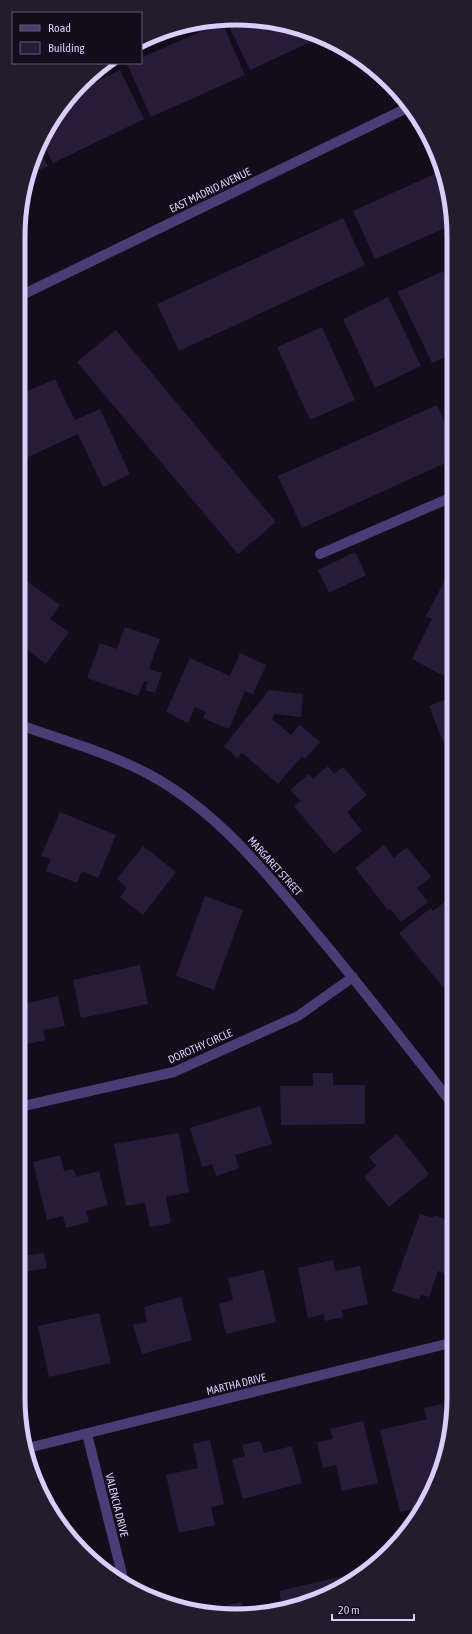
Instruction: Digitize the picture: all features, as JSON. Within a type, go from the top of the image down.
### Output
[{"type":"street","name":"EAST MADRID AVENUE","points":[[25,294],[404,110]]},
{"type":"street","points":[[320,554],[447,500]]},
{"type":"street","name":"MARGARET STREET","points":[[25,727],[97,750],[125,762],[153,777],[204,811],[227,832],[266,873],[353,977],[447,1097]]},
{"type":"street","name":"DOROTHY CIRCLE","points":[[25,1106],[174,1072],[298,1016],[353,977]]},
{"type":"street","name":"MARTHA DRIVE","points":[[31,1447],[447,1344]]},
{"type":"street","name":"VALENCIA DRIVE","points":[[87,1434],[122,1575]]},
{"type":"building","points":[[223,25],[245,75],[151,117],[127,64],[142,64],[142,58],[212,26]]},
{"type":"building","points":[[228,25],[250,25],[277,29],[314,40],[250,70]]},
{"type":"building","points":[[120,70],[144,119],[53,163],[45,147],[53,130],[77,97],[89,85]]},
{"type":"building","points":[[42,154],[48,166],[35,172]]},
{"type":"building","points":[[437,173],[443,195],[447,227],[375,259],[353,211]]},
{"type":"building","points":[[343,218],[365,265],[179,351],[157,304]]},
{"type":"building","points":[[443,271],[447,279],[447,356],[432,363],[398,292]]},
{"type":"building","points":[[388,297],[421,366],[375,388],[343,319]]},
{"type":"building","points":[[322,327],[355,400],[310,420],[277,347]]},
{"type":"building","points":[[116,330],[276,522],[238,554],[77,362]]},
{"type":"building","points":[[55,379],[75,420],[100,409],[130,474],[103,487],[78,434],[25,459],[25,392]]},
{"type":"building","points":[[437,405],[447,427],[447,462],[302,528],[278,476]]},
{"type":"building","points":[[355,552],[366,575],[329,593],[318,570]]},
{"type":"building","points":[[446,578],[447,678],[412,659],[432,619],[426,616]]},
{"type":"building","points":[[25,580],[60,605],[50,619],[69,632],[46,664],[25,648]]},
{"type":"building","points":[[125,627],[160,639],[149,669],[162,673],[155,693],[145,690],[148,682],[144,681],[138,696],[87,678],[100,643],[117,649]]},
{"type":"building","points":[[240,653],[266,665],[253,694],[245,691],[229,729],[203,718],[206,712],[195,707],[188,723],[166,712],[190,658],[230,676]]},
{"type":"building","points":[[269,690],[303,694],[301,717],[275,714],[272,719],[291,735],[300,725],[320,742],[305,759],[302,756],[278,784],[242,753],[237,758],[224,746]]},
{"type":"building","points":[[447,699],[447,752],[429,706]]},
{"type":"building","points":[[328,766],[334,774],[343,767],[367,795],[347,812],[362,831],[334,854],[294,806],[301,801],[290,790],[309,774],[313,779]]},
{"type":"building","points":[[60,812],[116,835],[98,878],[82,871],[77,883],[46,871],[51,859],[41,856]]},
{"type":"building","points":[[384,845],[394,858],[407,847],[431,877],[417,888],[428,902],[401,922],[390,908],[388,910],[355,868]]},
{"type":"building","points":[[143,846],[176,872],[143,915],[120,897],[127,888],[117,879]]},
{"type":"building","points":[[205,896],[243,910],[214,990],[176,976]]},
{"type":"building","points":[[447,900],[447,989],[445,990],[399,933],[431,908],[433,911]]},
{"type":"building","points":[[140,965],[148,1004],[81,1018],[73,980]]},
{"type":"building","points":[[58,996],[65,1026],[43,1030],[45,1040],[25,1045],[25,1004]]},
{"type":"building","points":[[313,1073],[333,1073],[333,1085],[365,1085],[365,1124],[281,1125],[280,1086],[313,1086]]},
{"type":"building","points":[[260,1106],[272,1144],[235,1155],[239,1168],[216,1176],[212,1164],[202,1167],[190,1128]]},
{"type":"building","points":[[179,1133],[189,1192],[166,1197],[171,1223],[150,1227],[145,1203],[126,1206],[114,1144]]},
{"type":"building","points":[[397,1134],[429,1174],[389,1207],[364,1177],[376,1166],[369,1157]]},
{"type":"building","points":[[60,1155],[64,1171],[74,1169],[76,1177],[99,1171],[108,1205],[86,1211],[89,1222],[66,1228],[63,1216],[47,1220],[33,1162]]},
{"type":"building","points":[[420,1214],[433,1218],[434,1215],[447,1220],[447,1274],[438,1271],[429,1297],[421,1295],[419,1300],[392,1291]]},
{"type":"building","points":[[44,1253],[47,1268],[25,1272],[25,1256]]},
{"type":"building","points":[[333,1260],[335,1271],[360,1266],[368,1304],[342,1310],[343,1317],[325,1321],[324,1314],[308,1318],[298,1268]]},
{"type":"building","points":[[264,1270],[276,1322],[226,1334],[219,1304],[233,1300],[228,1278]]},
{"type":"building","points":[[181,1297],[192,1340],[142,1354],[133,1325],[147,1322],[144,1307]]},
{"type":"building","points":[[99,1313],[111,1363],[49,1377],[38,1326]]},
{"type":"building","points":[[442,1404],[446,1419],[440,1453],[431,1479],[419,1504],[416,1508],[400,1512],[380,1430],[427,1419],[424,1408]]},
{"type":"building","points":[[363,1421],[378,1483],[342,1491],[336,1465],[323,1468],[317,1442],[333,1439],[330,1429]]},
{"type":"building","points":[[210,1440],[224,1504],[211,1507],[215,1525],[179,1533],[166,1475],[198,1468],[193,1444]]},
{"type":"building","points":[[260,1441],[264,1453],[292,1446],[302,1483],[243,1499],[232,1460],[245,1456],[242,1445]]},
{"type":"building","points":[[351,1574],[342,1581],[317,1593],[291,1602],[282,1604],[279,1591]]},
{"type":"building","points":[[241,1602],[243,1609],[222,1609],[216,1608]]}]
